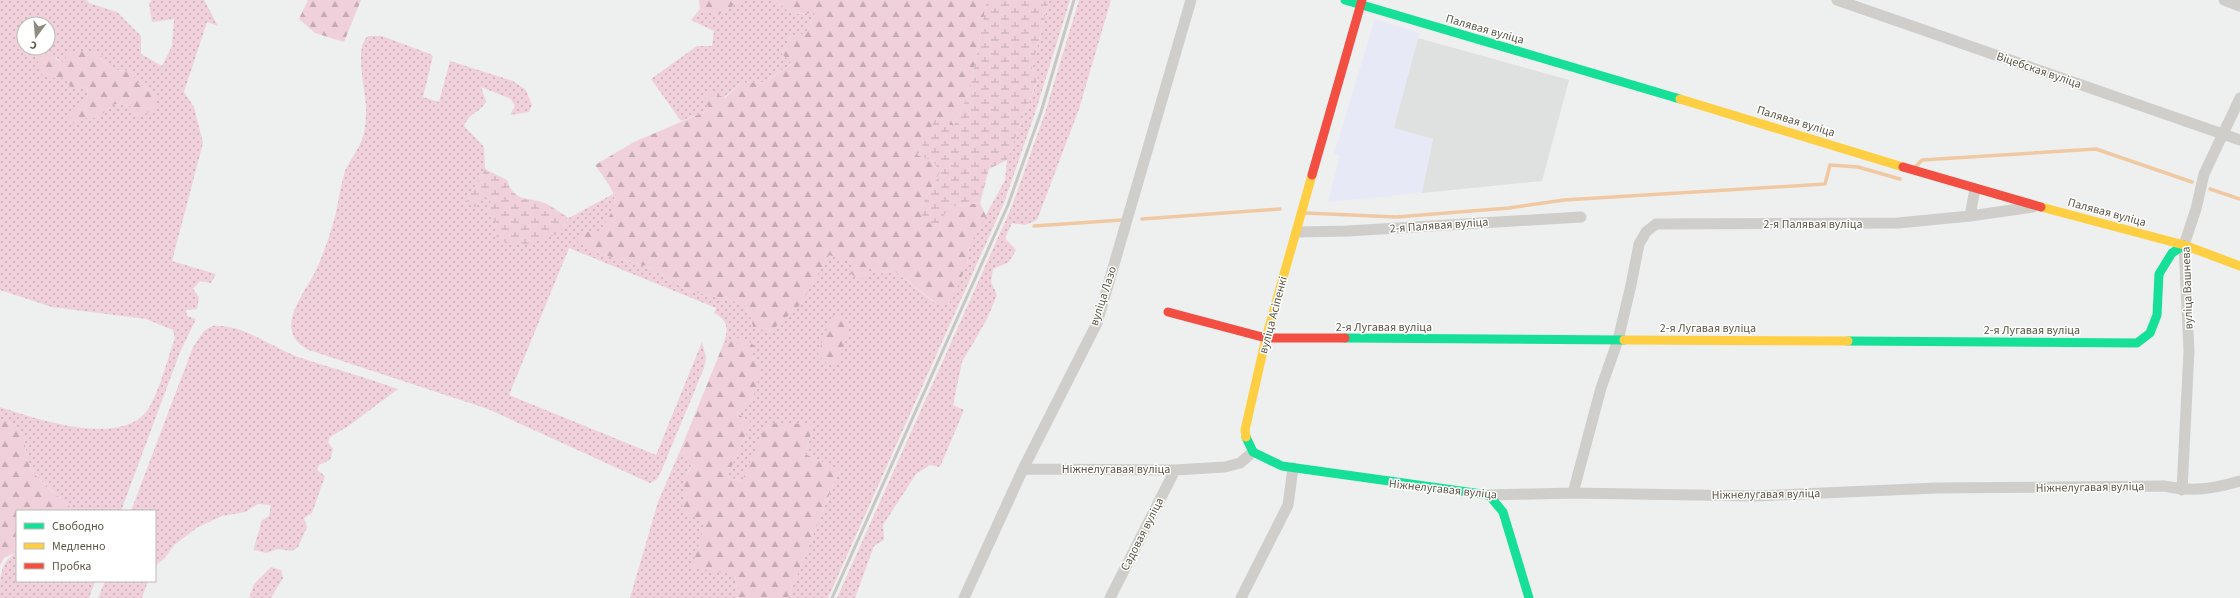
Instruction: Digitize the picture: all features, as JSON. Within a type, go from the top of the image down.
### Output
[{"type":"street","name":"вуліца Лазо","points":[[964,598],[1023,469],[1097,323],[1191,0]]},
{"type":"street","name":"Палявая вуліца","points":[[1345,0],[1361,3],[1975,188],[2184,245],[2240,266]]},
{"type":"street","name":"Віцебская вуліца","points":[[1837,0],[2240,140]]},
{"type":"street","points":[[2224,0],[2240,6]]},
{"type":"street","name":"вуліца Асіпенкі","points":[[1253,452],[1247,444],[1245,430],[1266,338],[1361,3]]},
{"type":"street","name":"вуліца Вашнева","points":[[2182,490],[2189,351],[2184,245],[2196,209],[2204,174],[2240,98]]},
{"type":"street","points":[[1970,216],[1975,188]]},
{"type":"street","name":"2-я Палявая вуліца","points":[[1618,340],[1639,244],[1646,232],[1656,224],[1898,224],[2039,206]]},
{"type":"street","name":"2-я Палявая вуліца","points":[[1296,232],[1355,231],[1581,217]]},
{"type":"street","name":"2-я Лугавая вуліца","points":[[1168,312],[1266,338],[2137,343],[2150,333],[2157,315],[2159,274],[2172,253],[2184,245]]},
{"type":"street","points":[[1573,493],[1601,388],[1618,340]]},
{"type":"street","name":"Ніжнелугавая вуліца","points":[[1023,469],[1175,470],[1225,468],[1240,463],[1253,452]]},
{"type":"street","points":[[1241,598],[1288,505],[1293,468],[1271,462],[1253,452]]},
{"type":"street","name":"Ніжнелугавая вуліца","points":[[1293,468],[1382,482],[1489,495],[1573,493],[1755,496],[1936,488],[2164,486],[2182,490],[2213,489],[2240,481]]},
{"type":"street","name":"Садовая вуліца","points":[[1110,598],[1175,470]]},
{"type":"street","points":[[1489,495],[1503,512],[1529,598]]},
{"type":"shaded area","points":[[1375,19],[1419,33],[1394,128],[1433,139],[1422,193],[1328,202],[1340,156],[1334,154]]},
{"type":"shaded area","points":[[1418,38],[1569,80],[1542,181],[1422,193],[1433,139],[1394,128]]},
{"type":"green space","points":[[0,0],[87,0],[89,3],[117,12],[141,36],[141,54],[162,66],[172,46],[174,19],[152,22],[149,3],[152,0],[204,0],[218,26],[207,22],[184,92],[194,107],[203,143],[172,261],[216,274],[211,283],[200,281],[193,289],[199,297],[197,309],[186,310],[187,316],[196,319],[180,352],[121,510],[70,510],[71,508],[43,483],[31,469],[24,438],[21,432],[17,427],[10,423],[0,420],[0,407],[57,424],[80,428],[102,429],[122,426],[138,419],[150,406],[164,373],[175,338],[173,330],[146,319],[52,307],[0,290]],"holes":[[[101,51],[102,61],[114,70],[130,71],[138,84],[157,93],[130,106],[115,104],[97,118],[83,118],[79,108],[88,98],[87,88],[73,85],[65,80],[55,57],[66,65]]]},
{"type":"green space","points":[[308,0],[361,0],[344,42],[315,33],[299,19]]},
{"type":"green space","points":[[699,0],[987,0],[970,90],[954,126],[935,121],[918,155],[933,161],[940,172],[919,211],[980,203],[986,216],[969,246],[967,265],[950,303],[936,303],[893,270],[879,274],[869,267],[867,278],[858,279],[849,272],[855,263],[829,255],[800,305],[770,332],[753,327],[750,314],[737,302],[687,290],[646,266],[597,253],[575,241],[584,232],[599,232],[612,212],[614,198],[612,191],[595,165],[634,142],[709,110],[705,97],[711,92],[725,98],[741,83],[764,82],[792,64],[782,54],[790,36],[806,34],[815,13],[792,14],[776,1],[741,1],[718,15],[700,9]]},
{"type":"green space","points":[[987,0],[1049,0],[1032,68],[1038,78],[1007,160],[989,169],[980,203],[949,207],[938,225],[927,222],[919,211],[940,172],[933,161],[917,155],[935,120],[954,126],[970,90]]},
{"type":"green space","points":[[1049,0],[1070,0],[1036,110],[1004,203],[828,598],[788,598],[839,470],[805,454],[814,424],[742,481],[727,477],[751,423],[737,413],[753,398],[751,359],[734,337],[723,345],[727,331],[723,319],[714,313],[716,308],[569,248],[509,395],[656,455],[702,342],[706,358],[704,368],[660,474],[656,480],[650,483],[488,409],[309,350],[298,342],[292,333],[291,323],[298,301],[321,259],[333,224],[345,171],[363,138],[366,120],[366,106],[361,58],[364,41],[368,36],[382,36],[433,56],[423,97],[439,102],[450,61],[513,81],[526,90],[532,105],[529,112],[510,115],[515,106],[511,99],[481,87],[486,101],[481,109],[469,117],[464,126],[484,147],[485,169],[465,203],[485,197],[491,199],[489,214],[497,224],[558,234],[569,218],[615,193],[613,212],[599,232],[584,232],[597,253],[646,266],[687,290],[737,302],[750,314],[753,327],[800,305],[829,254],[869,267],[879,274],[893,270],[935,303],[967,265],[969,246],[1005,180],[1007,160],[1038,79],[1032,68]]},
{"type":"green space","points":[[1079,0],[1111,0],[1079,109],[1037,220],[1025,225],[1012,223],[1005,238],[1016,250],[1009,262],[993,269],[991,282],[997,295],[987,319],[962,362],[953,405],[964,410],[940,467],[930,465],[916,474],[883,525],[884,540],[874,546],[855,598],[837,598],[1012,206],[1045,113]]},
{"type":"green space","points":[[741,1],[776,1],[792,14],[815,13],[806,34],[790,36],[782,54],[793,63],[764,82],[741,83],[709,110],[681,121],[651,79],[697,46],[712,46],[714,31],[691,20],[700,9],[718,15]]},
{"type":"green space","points":[[66,51],[101,51],[102,61],[114,70],[130,71],[138,84],[157,93],[155,108],[138,118],[130,106],[115,104],[97,118],[83,118],[75,123],[69,119],[71,112],[79,108],[88,98],[87,88],[72,87],[63,78],[50,78],[39,73],[38,59],[42,56],[50,56],[65,64]]},
{"type":"green space","points":[[485,169],[507,180],[510,187],[518,196],[545,203],[569,218],[558,234],[526,244],[496,241],[497,224],[489,214],[491,199],[485,197],[475,207],[465,203]]},
{"type":"green space","points":[[841,315],[849,321],[848,334],[838,362],[829,365],[818,355],[825,333],[833,316]]},
{"type":"green space","points":[[212,326],[235,328],[298,357],[398,389],[347,427],[330,437],[328,442],[333,449],[330,460],[319,465],[317,470],[325,476],[312,513],[304,518],[307,527],[298,547],[292,551],[278,549],[266,553],[254,550],[261,521],[269,516],[271,505],[258,504],[245,512],[222,516],[198,527],[174,545],[164,559],[156,565],[156,510],[131,510],[193,347],[204,331]]},
{"type":"green space","points":[[734,337],[748,341],[756,347],[751,359],[762,367],[753,398],[737,413],[751,423],[727,477],[742,481],[767,423],[814,424],[805,454],[839,470],[788,598],[738,598],[735,575],[692,567],[705,523],[682,511],[685,479],[692,464],[680,451],[723,345]]},
{"type":"green space","points":[[0,420],[17,427],[24,438],[31,469],[43,483],[71,508],[70,510],[16,510],[16,552],[4,558],[0,566]]},
{"type":"green space","points":[[680,451],[692,463],[685,479],[705,523],[735,575],[738,598],[630,598],[658,502]]},
{"type":"green space","points":[[16,553],[16,582],[95,582],[89,598],[0,598],[2,570],[7,560]]},
{"type":"green space","points":[[271,567],[281,570],[283,578],[271,598],[249,598],[254,584]]},
{"type":"green space","points":[[105,582],[148,582],[142,598],[98,598]]},
{"type":"waterway","points":[[1916,166],[1922,160],[2096,149],[2192,182]]},
{"type":"waterway","points":[[1306,213],[1396,217],[1509,208],[1564,200],[1825,184],[1830,165],[1858,167],[1900,179]]},
{"type":"waterway","points":[[2210,189],[2240,199]]},
{"type":"waterway","points":[[1142,219],[1280,209]]},
{"type":"waterway","points":[[1034,226],[1122,220]]},
{"type":"railway","points":[[832,598],[1008,205],[1041,112],[1074,0]]},
{"type":"traffic: fast","points":[[1345,0],[1680,99]]},
{"type":"traffic: fast","points":[[1848,341],[2137,343],[2150,333],[2157,315],[2159,274],[2172,253],[2184,245]]},
{"type":"traffic: fast","points":[[1345,338],[1624,340]]},
{"type":"traffic: fast","points":[[1246,437],[1253,452],[1282,466],[1489,495],[1503,512],[1529,598]]},
{"type":"traffic: slow","points":[[1680,99],[1903,167]]},
{"type":"traffic: slow","points":[[1246,437],[1245,430],[1266,338],[1312,175]]},
{"type":"traffic: slow","points":[[2041,207],[2184,245],[2240,266]]},
{"type":"traffic: slow","points":[[1624,340],[1848,341]]},
{"type":"traffic: jam","points":[[1312,175],[1362,0]]},
{"type":"traffic: jam","points":[[1903,167],[2041,207]]},
{"type":"traffic: jam","points":[[1168,312],[1266,338],[1345,338]]}]
